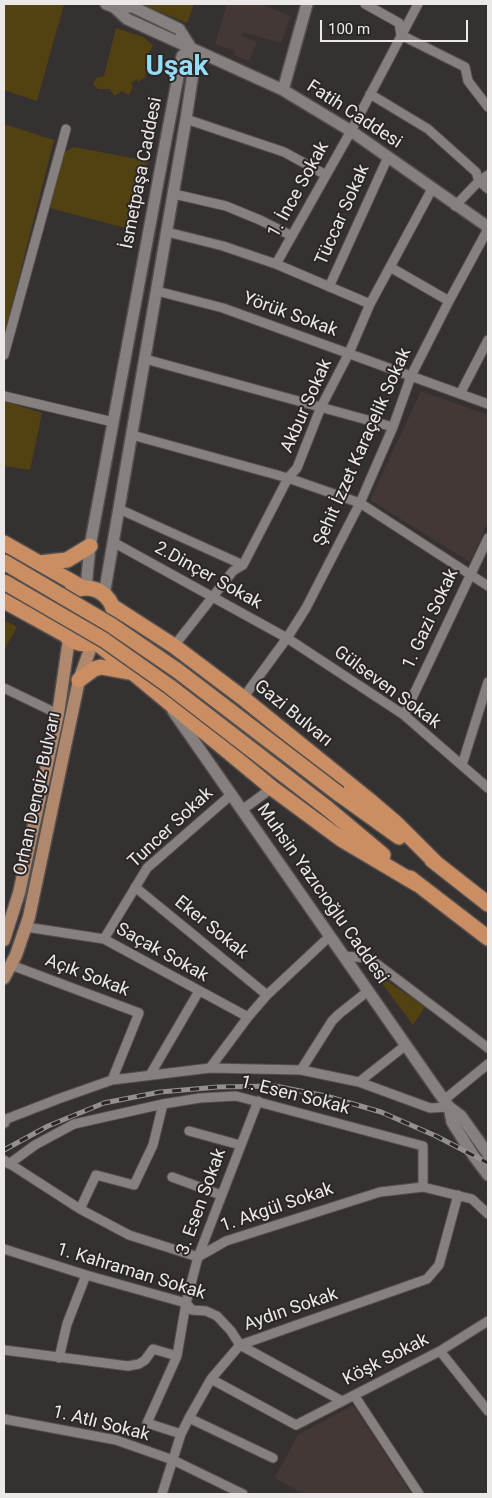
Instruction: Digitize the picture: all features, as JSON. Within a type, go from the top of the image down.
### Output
[{"type":"highway","points":[[4,543],[85,588],[96,590],[108,601],[114,617],[112,628],[106,637],[94,643],[80,644],[4,601]]},
{"type":"highway","points":[[39,563],[67,560],[90,546]]},
{"type":"highway","name":"Gazi Bulvarı","points":[[4,562],[119,630],[178,671],[339,794],[438,865],[488,904]]},
{"type":"highway","points":[[4,582],[111,645],[170,686],[327,808],[417,884],[488,938]]},
{"type":"highway","points":[[66,637],[58,617],[62,600],[71,592],[85,588]]},
{"type":"highway","name":"Gazi Bulvarı","points":[[108,601],[174,646],[243,698],[369,800],[397,824],[438,865]]},
{"type":"highway","points":[[134,673],[128,660],[132,646],[146,635],[159,636]]},
{"type":"highway","points":[[94,643],[134,673],[272,788],[341,839],[417,884]]},
{"type":"highway","points":[[79,680],[94,669],[101,667],[134,673]]},
{"type":"main road","points":[[283,90],[307,4]]},
{"type":"main road","points":[[112,5],[133,7],[179,29],[191,48]]},
{"type":"main road","name":"Fatih Caddesi","points":[[191,48],[283,90],[351,131],[488,228]]},
{"type":"main road","name":"İsmetpaşa Caddesi","points":[[85,588],[90,546],[182,56],[191,48],[195,60],[174,194],[119,509],[108,601]]},
{"type":"main road","name":"Orhan Dengiz Bulvarı","points":[[4,940],[19,893],[58,714],[66,637]]},
{"type":"main road","name":"Orhan Dengiz Bulvarı","points":[[4,978],[26,927],[40,872],[79,680],[94,643]]},
{"type":"main road","name":"Muhsin Yazıcıoğlu Caddesi","points":[[167,701],[447,1104],[461,1116],[483,1143],[488,1154]]},
{"type":"main road","name":"Muhsin Yazıcıoğlu Caddesi","points":[[447,1104],[452,1122],[488,1175]]},
{"type":"street","points":[[365,4],[399,23],[401,35],[465,67],[468,81],[488,107]]},
{"type":"street","name":"1. İnce Sokak","points":[[276,264],[351,131],[418,4]]},
{"type":"street","points":[[370,94],[428,129],[476,172],[479,181],[488,189]]},
{"type":"street","points":[[186,119],[284,152],[326,175]]},
{"type":"street","points":[[4,355],[66,129]]},
{"type":"street","name":"Tüccar Sokak","points":[[329,287],[388,157]]},
{"type":"street","points":[[456,206],[479,181],[488,175]]},
{"type":"street","name":"Akbur Sokak","points":[[174,646],[233,571],[243,565],[288,478],[297,468],[321,407],[349,354],[370,304],[432,189]]},
{"type":"street","points":[[174,194],[226,206],[292,236]]},
{"type":"street","name":"Şehit İzzet Karaçelik Sokak","points":[[243,698],[287,638],[306,608],[360,503],[393,426],[411,376],[488,228]]},
{"type":"street","points":[[167,232],[223,246],[276,264],[370,304]]},
{"type":"street","points":[[390,267],[449,301]]},
{"type":"street","name":"Yörük Sokak","points":[[157,291],[223,308],[488,404]]},
{"type":"street","points":[[460,394],[488,340]]},
{"type":"street","points":[[145,360],[393,426]]},
{"type":"street","points":[[4,396],[114,422]]},
{"type":"street","points":[[132,435],[288,478],[360,503],[488,586]]},
{"type":"street","points":[[119,509],[243,565]]},
{"type":"street","name":"1. Gazi Sokak","points":[[404,715],[488,538]]},
{"type":"street","name":"2.Dinçer Sokak","points":[[114,542],[287,638]]},
{"type":"street","name":"Gülseven Sokak","points":[[287,638],[404,715],[488,788]]},
{"type":"street","points":[[462,765],[488,682]]},
{"type":"street","points":[[4,688],[58,714]]},
{"type":"street","points":[[242,810],[272,788]]},
{"type":"street","name":"Tuncer Sokak","points":[[104,938],[147,868],[232,794]]},
{"type":"street","name":"Eker Sokak","points":[[135,887],[267,995]]},
{"type":"street","name":"Saçak Sokak","points":[[26,927],[104,938],[199,992],[248,1017]]},
{"type":"street","points":[[210,1068],[267,995],[330,936]]},
{"type":"street","points":[[344,956],[366,958],[377,964],[488,1048]]},
{"type":"street","name":"Açık Sokak","points":[[11,965],[139,1014],[112,1080]]},
{"type":"street","points":[[301,1070],[332,1021],[368,991]]},
{"type":"street","points":[[150,1074],[199,992]]},
{"type":"street","points":[[359,1082],[406,1045]]},
{"type":"street","points":[[447,1104],[488,1064]]},
{"type":"street","name":"1. Esen Sokak","points":[[4,1121],[112,1080],[210,1068],[301,1070],[359,1082],[430,1108],[447,1104]]},
{"type":"street","name":"1. Esen Sokak","points":[[6,1162],[74,1124],[163,1104],[200,1098],[236,1096],[423,1146],[423,1187]]},
{"type":"street","name":"3. Esen Sokak","points":[[181,1434],[147,1422],[176,1356],[186,1303],[198,1257],[258,1101]]},
{"type":"street","points":[[80,1208],[96,1175],[134,1185],[153,1145],[163,1104]]},
{"type":"street","points":[[189,1131],[240,1145]]},
{"type":"street","points":[[6,1162],[80,1208],[129,1235],[198,1257]]},
{"type":"street","points":[[172,1177],[221,1195]]},
{"type":"street","name":"1. Akgül Sokak","points":[[198,1257],[226,1241],[380,1192],[423,1187],[472,1200],[488,1214]]},
{"type":"street","name":"Aydın Sokak","points":[[162,1494],[181,1434],[189,1418],[211,1379],[240,1345],[427,1279],[439,1264],[458,1195]]},
{"type":"street","name":"1. Kahraman Sokak","points":[[4,1249],[86,1275],[186,1303],[192,1310],[206,1311],[217,1316],[231,1331],[240,1345],[342,1401]]},
{"type":"street","points":[[59,1358],[66,1324],[86,1275]]},
{"type":"street","name":"Köşk Sokak","points":[[211,1379],[296,1425],[440,1351],[488,1321]]},
{"type":"street","points":[[4,1350],[128,1366],[145,1360],[153,1349],[176,1356]]},
{"type":"street","points":[[440,1351],[488,1411]]},
{"type":"street","points":[[354,1395],[419,1494]]},
{"type":"street","points":[[189,1418],[273,1458]]},
{"type":"street","name":"1. Atlı Sokak","points":[[4,1419],[116,1440],[173,1460],[242,1494]]},
{"type":"shaded area","points":[[4,4],[64,4],[37,101],[4,90]]},
{"type":"shaded area","points":[[141,4],[194,4],[187,23]]},
{"type":"shaded area","points":[[227,4],[261,4],[290,16],[281,43],[243,32],[242,36],[257,42],[249,61],[234,55],[235,51],[215,44]]},
{"type":"shaded area","points":[[116,28],[143,37],[153,45],[146,59],[148,66],[145,77],[138,82],[137,79],[131,83],[133,86],[129,95],[122,91],[114,96],[110,89],[98,89],[93,84],[96,78],[104,76]]},
{"type":"shaded area","points":[[4,124],[54,140],[4,336]]},
{"type":"shaded area","points":[[74,147],[148,161],[133,230],[50,208],[64,152]]},
{"type":"shaded area","points":[[421,391],[488,415],[488,522],[470,562],[370,500]]},
{"type":"shaded area","points":[[4,401],[42,413],[30,470],[4,466]]},
{"type":"shaded area","points":[[4,620],[17,627],[4,650]]},
{"type":"shaded area","points":[[373,971],[425,1007],[413,1025]]},
{"type":"shaded area","points":[[353,1405],[411,1494],[304,1494],[275,1478],[298,1435]]},
{"type":"railway","points":[[4,1150],[48,1126],[104,1103],[160,1092],[218,1087],[275,1086],[326,1096],[381,1112],[436,1136],[488,1163]]},
{"type":"district","name":"Uşak","points":[[177,68]]}]
